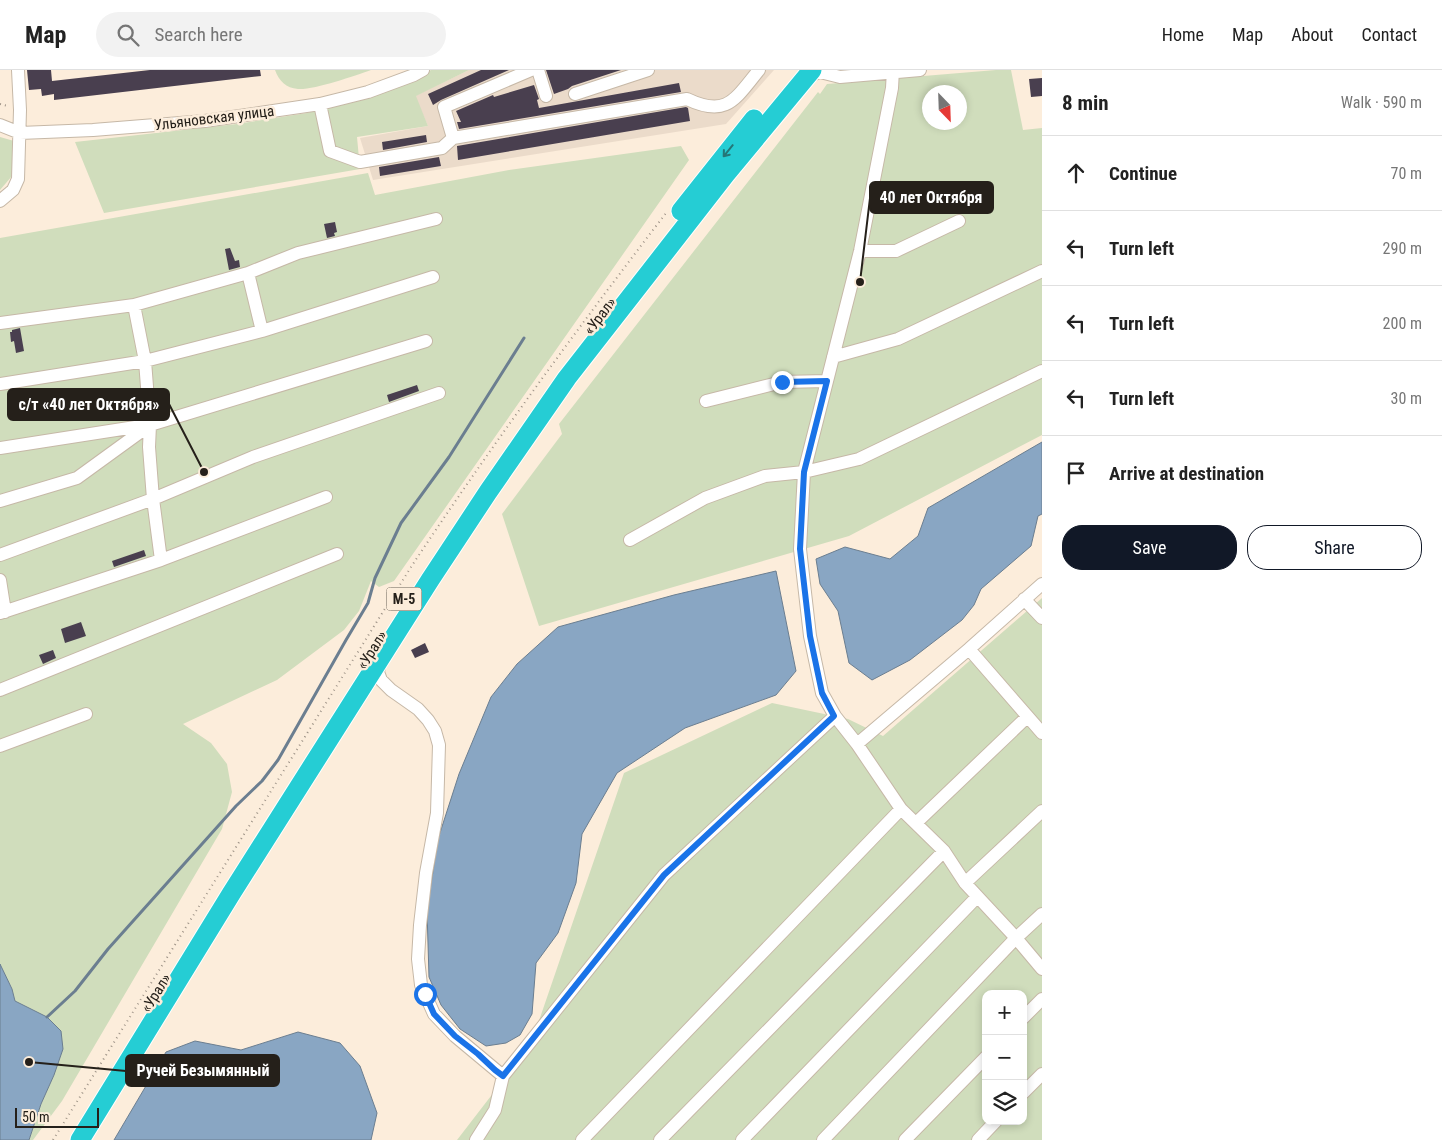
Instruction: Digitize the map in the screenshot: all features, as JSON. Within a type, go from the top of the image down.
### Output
[{"type":"highway","name":"М-5","points":[[786,90],[804,72]]},
{"type":"highway","name":"«Урал»","points":[[80,1140],[231,894],[488,492],[566,378],[786,90]]},
{"type":"highway","name":"«Урал»","points":[[66,1140],[237,863],[477,486],[575,348],[716,166],[786,90]]},
{"type":"street","points":[[0,201],[12,190],[18,179],[20,133],[18,70]]},
{"type":"street","name":"Ульяновская улица","points":[[0,125],[20,133],[93,130],[205,121],[320,104],[368,92],[423,70]]},
{"type":"street","points":[[453,138],[444,107],[531,70]]},
{"type":"street","points":[[538,70],[546,96]]},
{"type":"street","points":[[576,94],[648,70]]},
{"type":"street","points":[[320,104],[330,151],[360,162],[442,148],[453,138],[687,100],[704,107],[724,106],[736,98],[759,70]]},
{"type":"street","points":[[804,72],[829,73],[840,77],[920,70]]},
{"type":"street","points":[[893,71],[892,88],[860,251],[804,472],[800,549],[810,636],[822,693],[834,716],[857,744],[901,809],[944,851],[965,883],[1042,969]]},
{"type":"street","points":[[0,324],[134,305],[248,273],[298,253],[436,219]]},
{"type":"street","points":[[860,251],[896,251],[959,221]]},
{"type":"street","points":[[833,357],[898,339],[1042,271]]},
{"type":"street","points":[[248,273],[262,331]]},
{"type":"street","points":[[0,384],[145,360],[262,331],[433,277]]},
{"type":"street","points":[[134,305],[145,360],[153,499],[161,560]]},
{"type":"street","points":[[0,448],[150,425],[426,341]]},
{"type":"street","points":[[630,540],[705,498],[765,476],[804,472],[859,459],[1042,371]]},
{"type":"street","points":[[706,401],[782,382],[827,381]]},
{"type":"street","points":[[0,555],[153,499],[253,457],[439,393]]},
{"type":"street","points":[[0,501],[77,478],[150,425]]},
{"type":"street","points":[[0,580],[2,613],[161,560],[326,497]]},
{"type":"street","points":[[0,690],[336,554]]},
{"type":"street","points":[[857,744],[1042,584]]},
{"type":"street","points":[[1024,600],[1042,618]]},
{"type":"street","points":[[969,649],[1042,733]]},
{"type":"street","points":[[381,658],[378,669],[379,677],[390,690],[418,710],[428,720],[435,731],[439,745],[437,813],[426,873],[420,925],[418,959],[421,985],[434,1014],[455,1036],[503,1076]]},
{"type":"street","points":[[354,700],[362,693],[373,688],[381,687],[390,690]]},
{"type":"street","points":[[0,746],[86,714]]},
{"type":"street","points":[[476,1140],[495,1110],[503,1076],[664,875],[834,716]]},
{"type":"street","points":[[916,823],[1027,716]]},
{"type":"street","points":[[582,1140],[901,809]]},
{"type":"street","points":[[965,883],[1042,812]]},
{"type":"street","points":[[660,1140],[944,851]]},
{"type":"street","points":[[742,1140],[977,897]]},
{"type":"street","points":[[823,1140],[1016,938],[1042,914]]},
{"type":"street","points":[[1027,1014],[1042,999]]},
{"type":"street","points":[[905,1140],[982,1061]]},
{"type":"street","points":[[1027,1089],[1042,1074]]},
{"type":"street","points":[[978,1140],[992,1125]]},
{"type":"shaded area","points":[[469,70],[774,70],[726,124],[373,180],[360,138],[428,126],[415,96]]},
{"type":"green space","points":[[275,70],[371,70],[324,85],[298,89],[284,83]]},
{"type":"green space","points":[[431,70],[469,70],[416,96],[428,126],[357,137],[360,169],[104,213],[75,142],[237,124],[307,113],[410,82]]},
{"type":"green space","points":[[1011,70],[1023,130],[1042,128],[1042,435],[849,536],[539,626],[502,514],[562,434],[559,424],[818,92],[820,94],[827,84]]},
{"type":"green space","points":[[0,137],[14,141],[12,176],[0,190]]},
{"type":"green space","points":[[681,146],[689,160],[394,581],[379,587],[371,581],[359,611],[344,630],[277,680],[183,724],[211,743],[227,764],[232,792],[222,829],[62,1101],[33,1140],[29,1140],[41,1104],[54,1075],[47,1017],[15,1001],[12,989],[0,964],[0,238],[368,173],[375,195],[509,170]]},
{"type":"green space","points":[[1042,598],[1042,1140],[457,1140],[531,1044],[624,773],[772,703],[848,719],[883,736]]},
{"type":"water","points":[[1042,442],[1042,514],[1038,516],[1031,546],[981,589],[974,605],[962,620],[910,660],[872,680],[849,663],[838,611],[820,584],[816,559],[845,547],[890,559],[918,536],[928,508]]},
{"type":"water","points":[[776,571],[796,671],[776,695],[685,728],[617,773],[582,834],[576,883],[558,933],[536,963],[532,1014],[520,1035],[506,1043],[486,1046],[460,1029],[441,1005],[429,977],[427,910],[438,839],[459,774],[491,697],[517,664],[558,627],[674,595]]},
{"type":"water","points":[[0,964],[12,989],[15,1001],[47,1017],[61,1031],[63,1049],[29,1140],[0,1140]]},
{"type":"water","points":[[298,1032],[340,1043],[360,1066],[377,1113],[371,1140],[114,1140],[166,1052],[195,1041],[241,1050]]},
{"type":"building","points":[[27,70],[51,70],[52,81],[150,70],[260,70],[261,76],[54,100],[54,94],[42,96],[41,89],[29,90]]},
{"type":"building","points":[[481,70],[509,70],[433,105],[428,94]]},
{"type":"building","points":[[546,70],[621,70],[554,94]]},
{"type":"building","points":[[1042,78],[1042,96],[1031,97],[1029,79]]},
{"type":"building","points":[[679,83],[681,92],[459,129],[457,122],[461,122],[456,111],[493,95],[494,97],[534,85],[539,99],[537,100],[539,108]]},
{"type":"building","points":[[688,108],[690,121],[458,160],[457,146]]},
{"type":"building","points":[[426,135],[427,142],[383,150],[382,142]]},
{"type":"building","points":[[439,157],[441,166],[380,176],[379,167]]},
{"type":"building","points":[[335,222],[337,232],[334,233],[335,236],[327,238],[324,224]]},
{"type":"building","points":[[230,248],[235,261],[239,260],[240,267],[229,270],[225,249]]},
{"type":"building","points":[[20,328],[24,351],[16,353],[14,341],[11,342],[10,332]]},
{"type":"building","points":[[417,385],[419,391],[389,402],[387,395]]},
{"type":"building","points":[[144,550],[146,556],[114,567],[112,561]]},
{"type":"building","points":[[81,622],[86,636],[65,643],[61,629]]},
{"type":"building","points":[[425,643],[429,652],[415,658],[411,650]]},
{"type":"building","points":[[53,650],[56,658],[43,664],[39,655]]},
{"type":"waterway","points":[[47,1017],[75,991],[108,949],[236,806],[262,781],[278,760],[368,603],[375,578],[401,523],[449,457],[524,338]]},
{"type":"place","name":"40 лет Октября","points":[[860,282]]},
{"type":"place","name":"с/т «40 лет Октября»","points":[[204,472]]},
{"type":"place","name":"Ручей Безымянный","points":[[29,1062]]},
{"type":"route","points":[[425,994],[434,1014],[455,1036],[503,1076],[664,875],[834,716],[822,693],[810,636],[800,549],[804,472],[827,381],[782,382]]}]
